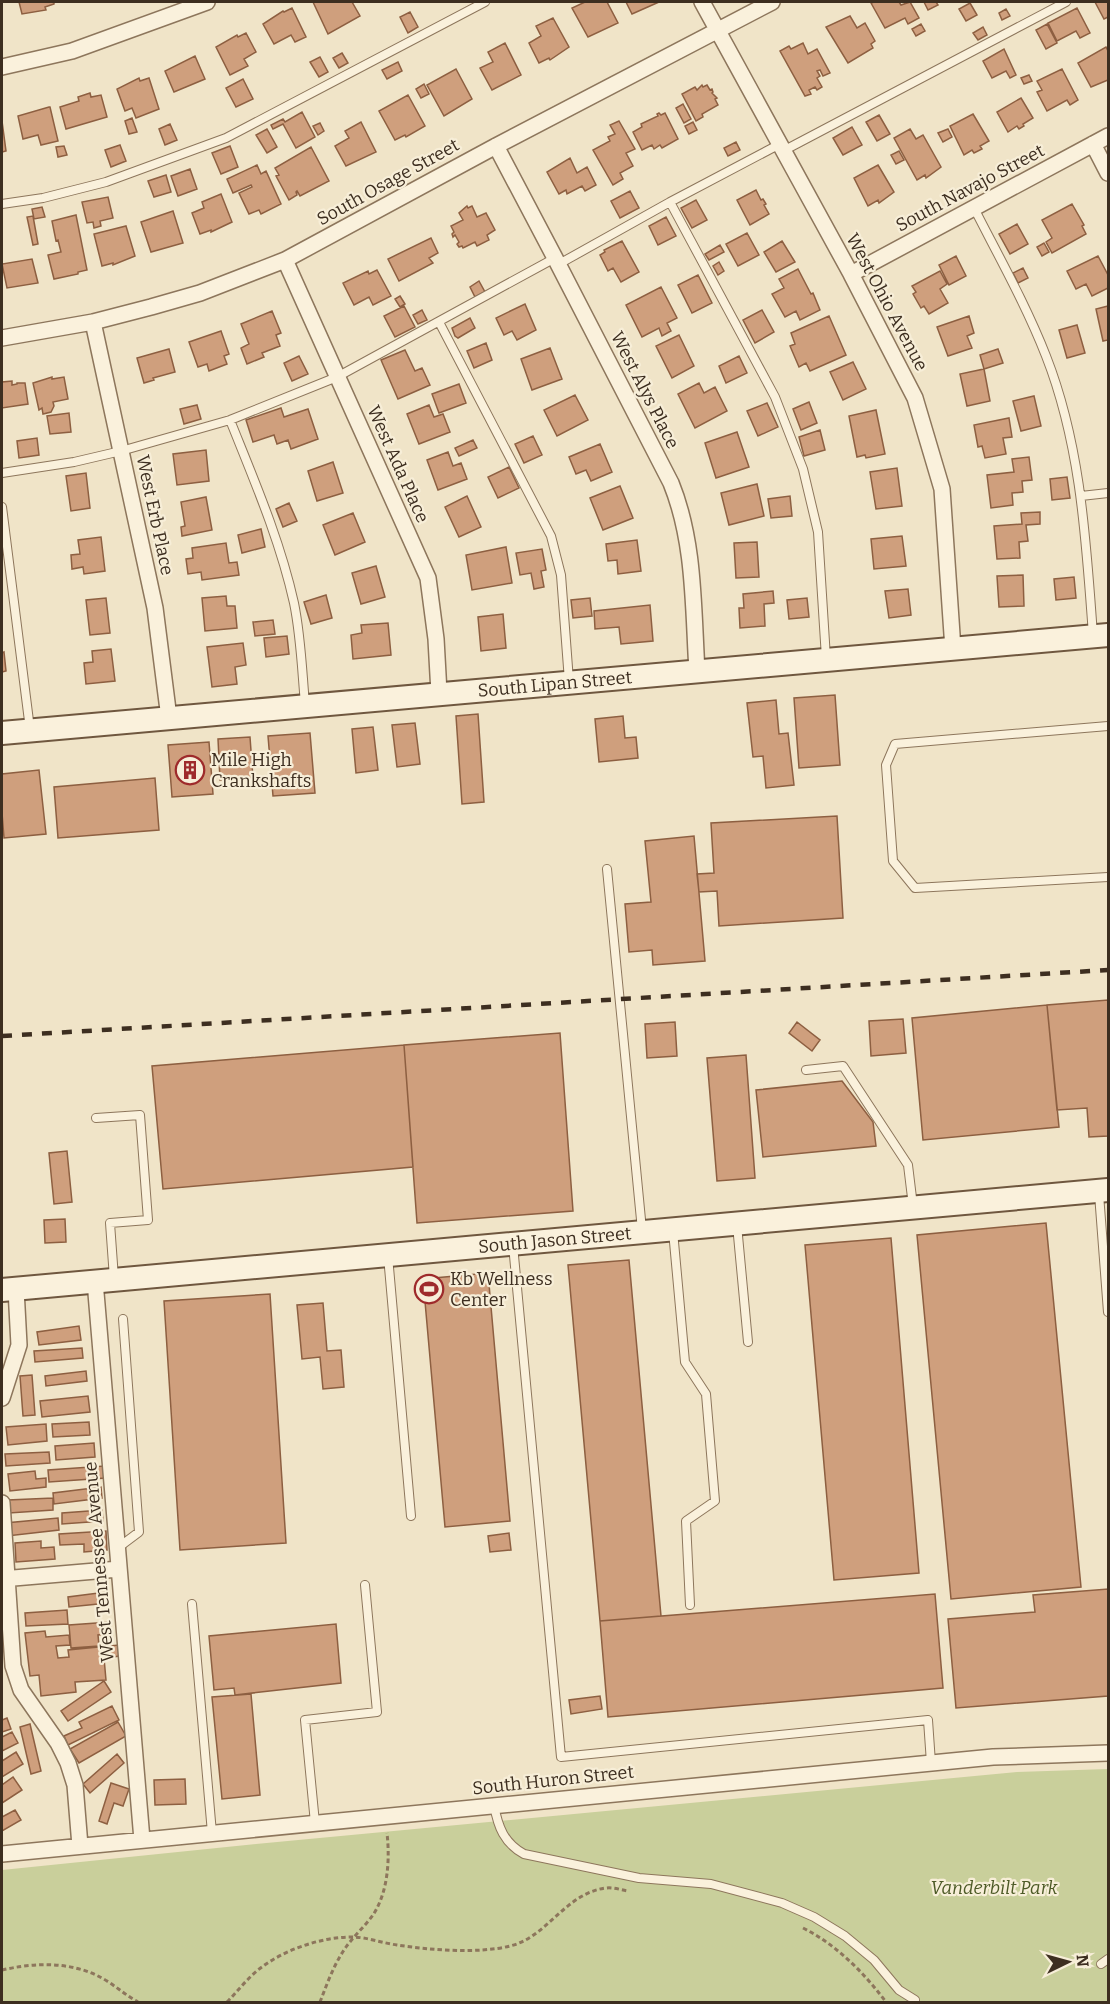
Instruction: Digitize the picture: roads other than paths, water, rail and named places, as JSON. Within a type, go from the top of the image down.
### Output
[{"type":"street","points":[[2,67],[72,51],[207,2]]},
{"type":"street","name":"West Ohio Avenue","points":[[702,2],[851,274],[915,398],[942,489],[953,649]]},
{"type":"street","name":"South Osage Street","points":[[2,338],[93,322],[200,293],[285,260],[771,2]]},
{"type":"street","name":"South Navajo Street","points":[[851,274],[1108,136]]},
{"type":"street","points":[[1093,144],[1108,173]]},
{"type":"street","name":"West Alys Place","points":[[496,146],[557,261],[679,504],[691,564],[697,671]]},
{"type":"street","name":"West Ada Place","points":[[285,260],[428,578],[436,639],[439,693]]},
{"type":"street","name":"West Erb Place","points":[[93,322],[155,608],[169,718]]},
{"type":"street","name":"South Lipan Street","points":[[2,733],[1101,636]]},
{"type":"street","name":"South Jason Street","points":[[9,1290],[1104,1190]]},
{"type":"street","name":"West Tennessee Avenue","points":[[105,1280],[117,1548],[142,1840]]},
{"type":"street","points":[[2,1398],[19,1345],[9,1290]]},
{"type":"street","points":[[2,1503],[4,1579],[13,1666],[21,1690],[69,1763],[75,1785],[80,1846]]},
{"type":"street","points":[[4,1579],[119,1569]]},
{"type":"street","name":"South Huron Street","points":[[2,1854],[931,1763],[1031,1755],[1108,1753]]},
{"type":"lane","points":[[2,204],[43,198],[106,182],[226,138],[485,2]]},
{"type":"lane","points":[[2,473],[74,462],[230,420],[337,377],[670,202],[782,148],[1066,2]]},
{"type":"lane","points":[[670,202],[775,397],[802,469],[818,532],[826,659]]},
{"type":"lane","points":[[974,208],[1026,307],[1047,358],[1065,416],[1081,496],[1101,636]]},
{"type":"lane","points":[[439,322],[551,536],[561,575],[569,682]]},
{"type":"lane","points":[[230,420],[272,526],[293,602],[305,705]]},
{"type":"lane","points":[[1081,496],[1108,493]]},
{"type":"lane","points":[[2,507],[31,730]]},
{"type":"lane","points":[[1108,726],[895,744],[886,765],[893,861],[915,888],[1108,877]]},
{"type":"lane","points":[[607,869],[642,1232]]},
{"type":"lane","points":[[806,1070],[843,1066],[908,1165],[914,1208]]},
{"type":"lane","points":[[96,1118],[140,1114],[148,1220],[110,1223],[105,1280]]},
{"type":"lane","points":[[1104,1190],[1108,1312]]},
{"type":"lane","points":[[737,1223],[748,1342]]},
{"type":"lane","points":[[673,1229],[686,1362],[706,1394],[715,1501],[686,1521],[690,1605]]},
{"type":"lane","points":[[513,1244],[561,1757],[928,1720],[931,1763]]},
{"type":"lane","points":[[388,1255],[411,1516]]},
{"type":"lane","points":[[117,1548],[139,1532],[123,1319]]},
{"type":"lane","points":[[315,1823],[305,1719],[377,1712],[365,1585]]},
{"type":"lane","points":[[192,1605],[213,1833]]},
{"type":"lane","points":[[494,1805],[504,1838],[524,1854],[639,1878],[711,1884],[763,1897],[807,1914],[856,1944],[874,1960],[899,1990],[915,2000]]},
{"type":"railway","points":[[2,1036],[1108,970]]},
{"type":"place","name":"Mile High Crankshafts","points":[[190,770]]},
{"type":"place","name":"Kb Wellness Center","points":[[429,1289]]},
{"type":"park label","name":"Vanderbilt Park","points":[[994,1888]]}]
